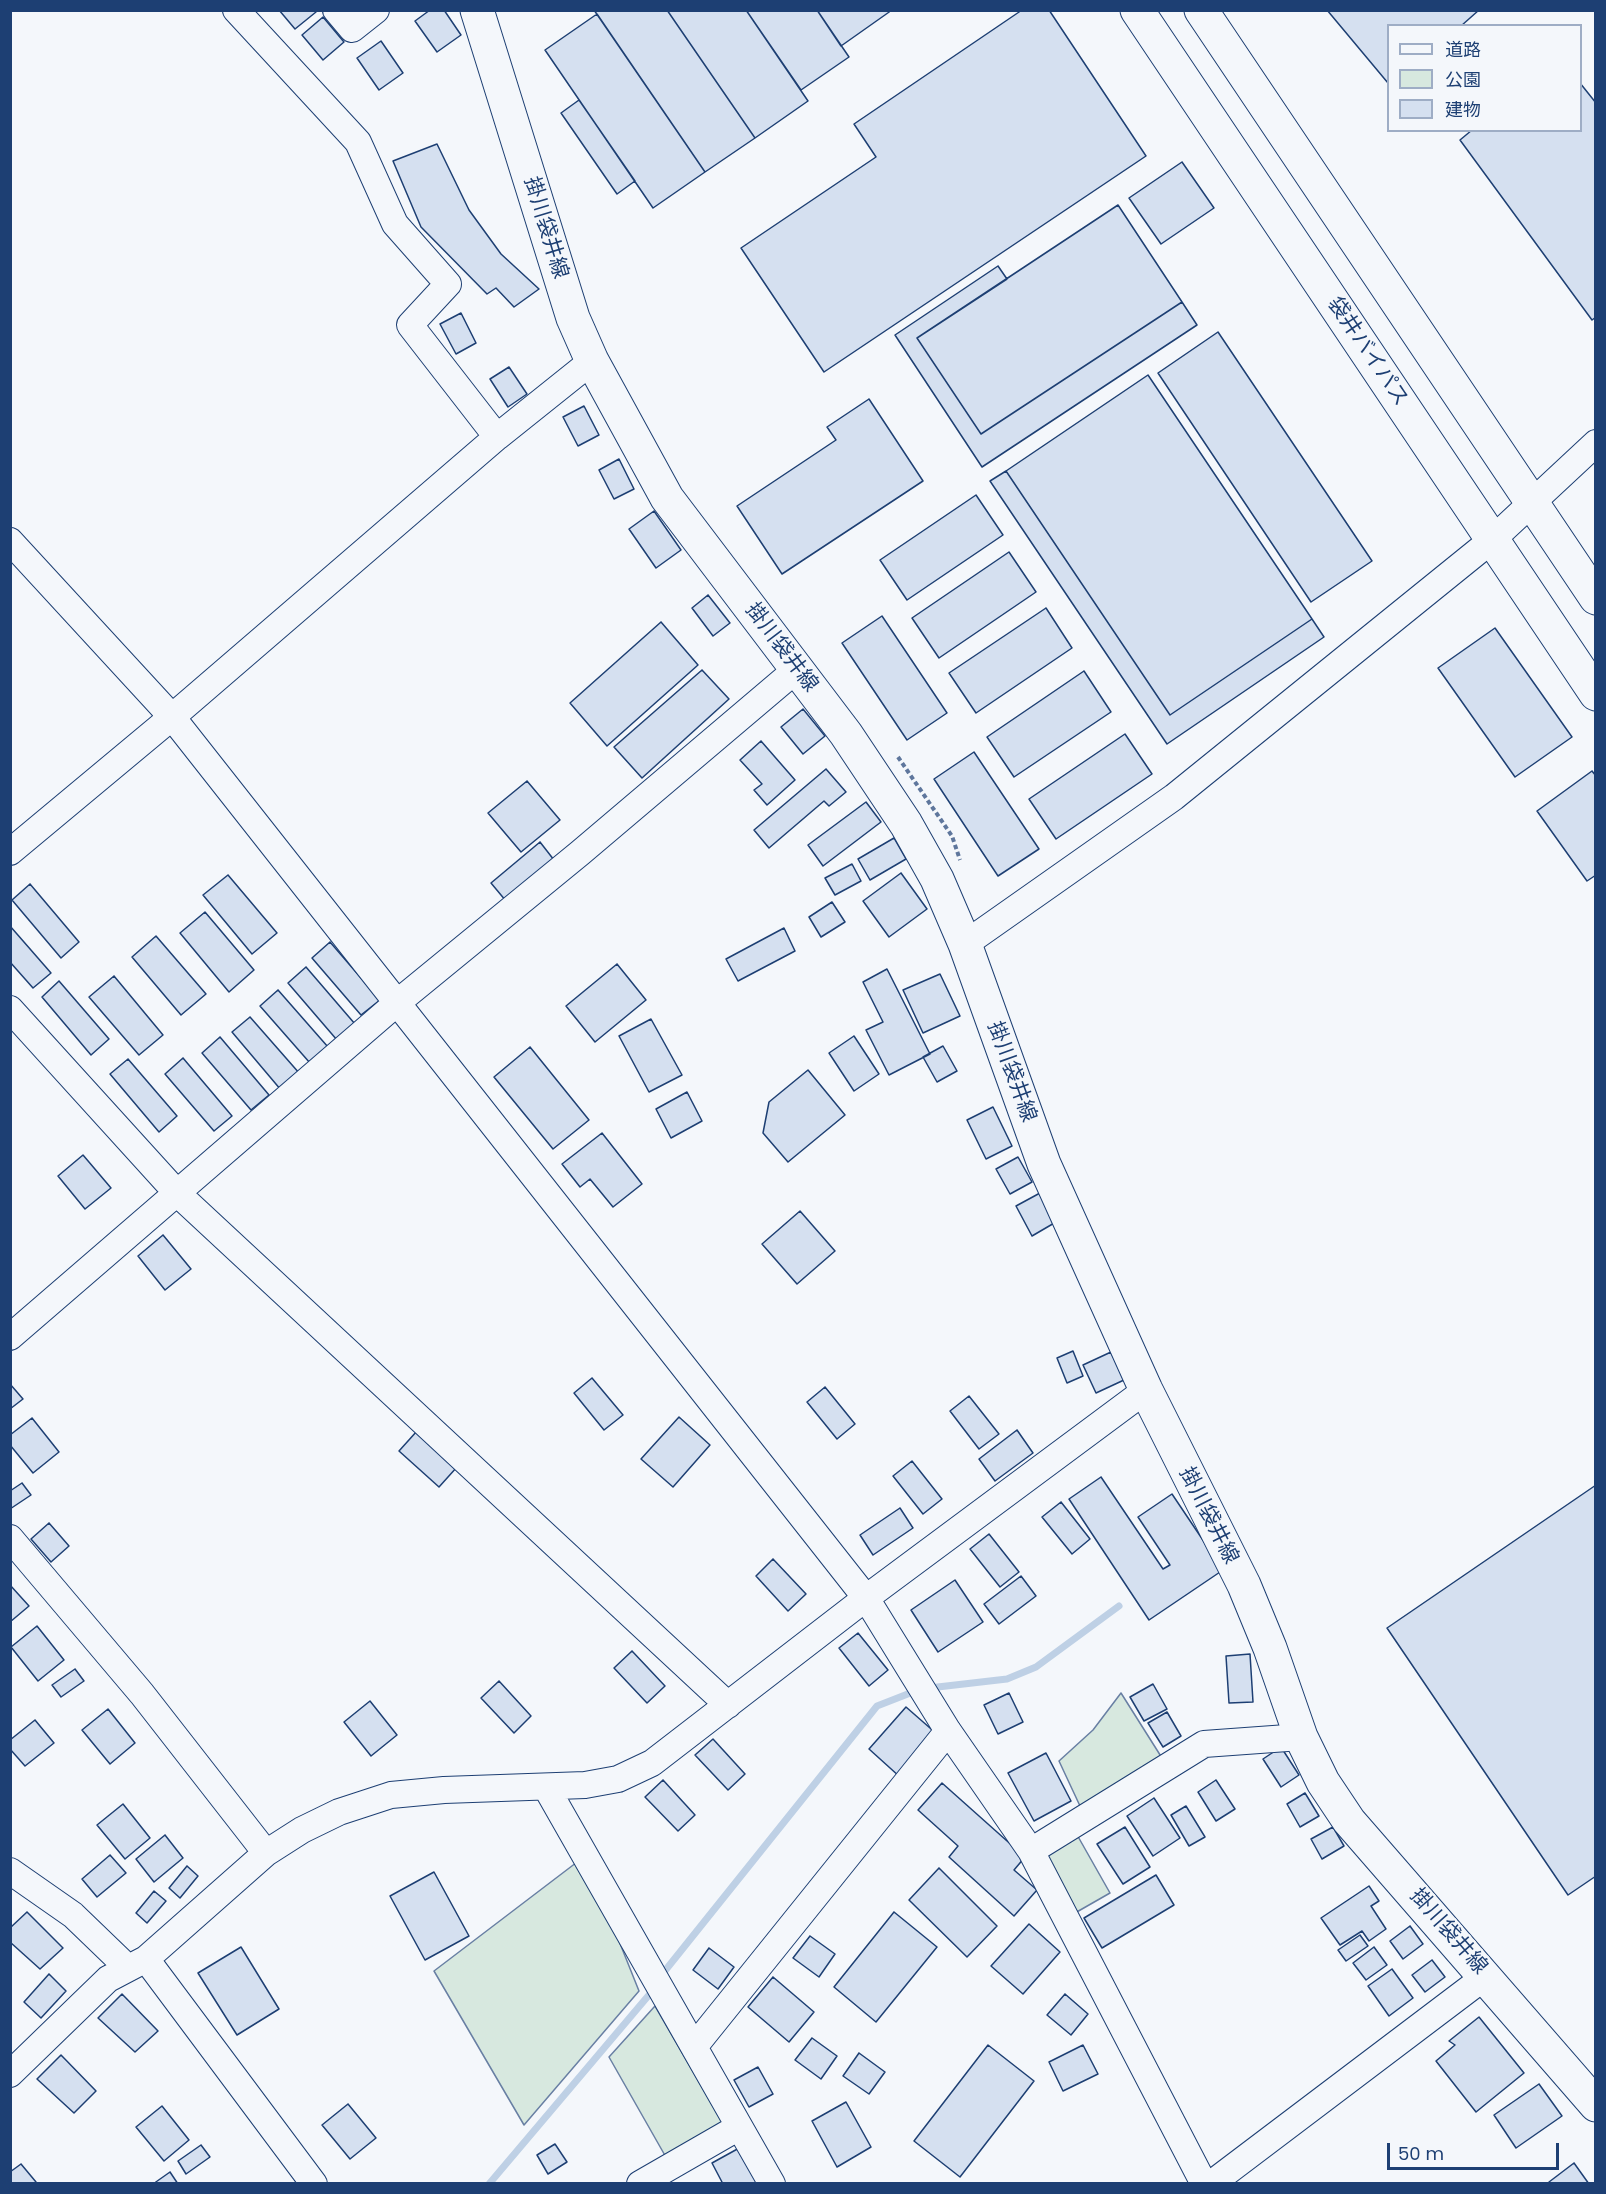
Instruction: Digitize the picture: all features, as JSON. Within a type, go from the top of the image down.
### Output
[{"type":"main road","name":"掛川袋井線","points":[[477,10],[573,318],[592,361],[666,498],[797,669],[906,824],[937,879],[965,944],[1044,1164],[1146,1390],[1244,1585],[1270,1648],[1301,1737],[1323,1782],[1349,1821],[1596,2105]]},
{"type":"main road","name":"袋井バイパス","points":[[1137,10],[1596,694]]},
{"type":"main road","points":[[1201,10],[1596,597]]},
{"type":"street","points":[[236,10],[358,142],[395,224],[448,284],[410,325],[497,437]]},
{"type":"street","points":[[336,10],[351,29],[376,10]]},
{"type":"street","points":[[10,852],[172,717],[497,437],[592,361]]},
{"type":"street","points":[[965,944],[1174,797],[1493,539],[1596,443]]},
{"type":"street","points":[[10,541],[172,717],[866,1598],[948,1731],[1031,1851],[1204,2184]]},
{"type":"street","points":[[10,1336],[178,1194],[398,1002],[580,854],[797,669]]},
{"type":"street","points":[[10,1009],[178,1194],[728,1705]]},
{"type":"street","points":[[10,2074],[108,1979],[137,1963],[266,1853],[302,1830],[339,1812],[391,1795],[444,1790],[585,1785],[618,1779],[652,1763],[866,1598],[1146,1390]]},
{"type":"street","points":[[10,1538],[142,1694],[266,1853]]},
{"type":"street","points":[[694,2047],[948,1731]]},
{"type":"street","points":[[1031,1851],[1204,1744],[1301,1737]]},
{"type":"street","points":[[546,1786],[772,2184]]},
{"type":"street","points":[[10,1871],[137,1963],[314,2184]]},
{"type":"street","points":[[1211,2184],[1486,1976]]},
{"type":"street","points":[[640,2184],[739,2127]]},
{"type":"green space","points":[[1121,1693],[1162,1758],[1080,1806],[1059,1761],[1093,1730]]},
{"type":"green space","points":[[1076,1833],[1110,1893],[1075,1913],[1040,1854]]},
{"type":"green space","points":[[585,1856],[639,1991],[524,2125],[434,1971]]},
{"type":"green space","points":[[655,2006],[723,2123],[667,2159],[609,2057]]},
{"type":"building","points":[[279,10],[315,10],[316,12],[295,29]]},
{"type":"building","points":[[430,10],[444,10],[461,35],[437,52],[415,21]]},
{"type":"building","points":[[594,10],[667,10],[755,138],[705,172]]},
{"type":"building","points":[[667,10],[746,10],[808,101],[755,138]]},
{"type":"building","points":[[746,10],[817,10],[849,57],[801,90]]},
{"type":"building","points":[[817,10],[892,10],[841,46]]},
{"type":"building","points":[[1022,10],[1049,10],[1146,156],[824,372],[741,248],[876,157],[854,124]]},
{"type":"building","points":[[1327,10],[1479,10],[1463,24],[1387,24],[1387,82]]},
{"type":"building","points":[[597,14],[705,172],[653,208],[545,50]]},
{"type":"building","points":[[323,17],[344,42],[323,60],[302,35]]},
{"type":"building","points":[[381,41],[403,73],[379,90],[357,58]]},
{"type":"building","points":[[1582,86],[1596,103],[1596,317],[1592,320],[1460,140],[1470,132],[1582,132]]},
{"type":"building","points":[[579,100],[635,181],[617,194],[561,113]]},
{"type":"building","points":[[437,144],[469,210],[501,254],[539,289],[514,307],[496,288],[487,294],[421,227],[393,161]]},
{"type":"building","points":[[1182,162],[1214,208],[1161,244],[1129,198]]},
{"type":"building","points":[[1118,205],[1182,302],[981,434],[917,338]]},
{"type":"building","points":[[998,266],[1007,279],[917,338],[981,434],[1182,302],[1197,325],[982,467],[895,335]]},
{"type":"building","points":[[461,313],[476,343],[456,354],[440,324]]},
{"type":"building","points":[[1218,332],[1372,561],[1311,602],[1158,373]]},
{"type":"building","points":[[509,367],[527,394],[508,407],[490,379]]},
{"type":"building","points":[[1148,375],[1312,619],[1170,715],[1006,471]]},
{"type":"building","points":[[869,399],[923,481],[782,574],[737,506],[836,440],[827,427]]},
{"type":"building","points":[[584,406],[599,435],[578,446],[563,417]]},
{"type":"building","points":[[619,459],[634,489],[614,499],[599,470]]},
{"type":"building","points":[[1006,471],[1170,715],[1312,619],[1324,637],[1167,744],[990,481]]},
{"type":"building","points":[[976,495],[1003,535],[907,600],[880,560]]},
{"type":"building","points":[[654,511],[681,550],[656,568],[629,529]]},
{"type":"building","points":[[1009,552],[1036,592],[939,658],[912,618]]},
{"type":"building","points":[[708,595],[730,623],[713,636],[692,608]]},
{"type":"building","points":[[1046,608],[1072,648],[976,713],[949,673]]},
{"type":"building","points":[[882,616],[947,713],[907,740],[842,643]]},
{"type":"building","points":[[661,622],[698,665],[607,746],[570,703]]},
{"type":"building","points":[[1495,628],[1572,737],[1515,777],[1438,668]]},
{"type":"building","points":[[702,670],[729,699],[642,778],[614,747]]},
{"type":"building","points":[[1084,671],[1111,712],[1014,777],[987,737]]},
{"type":"building","points":[[803,709],[825,736],[803,754],[781,727]]},
{"type":"building","points":[[1125,734],[1152,774],[1056,839],[1029,799]]},
{"type":"building","points":[[761,741],[795,780],[767,805],[754,790],[762,784],[740,760]]},
{"type":"building","points":[[974,752],[1039,849],[998,876],[934,779]]},
{"type":"building","points":[[826,769],[846,792],[829,806],[824,801],[769,848],[754,830]]},
{"type":"building","points":[[1592,771],[1596,776],[1596,875],[1587,881],[1537,811]]},
{"type":"building","points":[[527,781],[560,820],[521,852],[488,813]]},
{"type":"building","points":[[866,802],[881,822],[823,866],[808,845]]},
{"type":"building","points":[[894,838],[906,859],[870,880],[858,859]]},
{"type":"building","points":[[540,842],[554,860],[506,901],[491,883]]},
{"type":"building","points":[[852,864],[861,881],[835,895],[825,878]]},
{"type":"building","points":[[901,873],[927,909],[889,937],[863,901]]},
{"type":"building","points":[[228,875],[277,933],[252,954],[203,895]]},
{"type":"building","points":[[30,884],[79,942],[61,958],[12,900]]},
{"type":"building","points":[[832,902],[845,922],[821,937],[809,917]]},
{"type":"building","points":[[205,912],[254,970],[229,992],[180,933]]},
{"type":"building","points":[[10,926],[51,973],[33,988],[10,962]]},
{"type":"building","points":[[784,928],[795,951],[738,981],[726,959]]},
{"type":"building","points":[[156,936],[206,994],[181,1015],[132,957]]},
{"type":"building","points":[[330,942],[380,1000],[361,1015],[312,958]]},
{"type":"building","points":[[617,964],[646,1000],[595,1042],[566,1006]]},
{"type":"building","points":[[306,967],[355,1024],[337,1040],[288,983]]},
{"type":"building","points":[[887,969],[930,1054],[889,1075],[866,1030],[883,1022],[863,982]]},
{"type":"building","points":[[940,974],[960,1016],[923,1033],[903,990]]},
{"type":"building","points":[[114,976],[163,1035],[139,1055],[89,997]]},
{"type":"building","points":[[59,981],[109,1039],[91,1055],[42,997]]},
{"type":"building","points":[[278,990],[328,1047],[310,1063],[260,1006]]},
{"type":"building","points":[[250,1017],[300,1074],[281,1090],[232,1032]]},
{"type":"building","points":[[651,1019],[682,1075],[649,1092],[619,1036]]},
{"type":"building","points":[[854,1036],[879,1074],[854,1091],[829,1053]]},
{"type":"building","points":[[220,1037],[269,1095],[251,1110],[202,1053]]},
{"type":"building","points":[[943,1046],[957,1071],[937,1082],[923,1057]]},
{"type":"building","points":[[530,1047],[589,1120],[553,1149],[494,1077]]},
{"type":"building","points":[[183,1058],[232,1116],[214,1131],[165,1074]]},
{"type":"building","points":[[128,1059],[177,1116],[159,1132],[110,1074]]},
{"type":"building","points":[[808,1070],[845,1115],[788,1162],[763,1133],[769,1102]]},
{"type":"building","points":[[687,1092],[702,1121],[671,1138],[656,1109]]},
{"type":"building","points":[[993,1107],[1012,1146],[986,1159],[967,1120]]},
{"type":"building","points":[[602,1133],[642,1184],[613,1207],[590,1179],[580,1187],[562,1164]]},
{"type":"building","points":[[83,1155],[111,1188],[85,1209],[58,1176]]},
{"type":"building","points":[[1018,1157],[1032,1182],[1010,1194],[996,1169]]},
{"type":"building","points":[[1040,1193],[1056,1222],[1032,1236],[1016,1206]]},
{"type":"building","points":[[800,1211],[835,1251],[797,1284],[762,1244]]},
{"type":"building","points":[[163,1235],[191,1269],[165,1290],[138,1256]]},
{"type":"building","points":[[1073,1351],[1083,1376],[1067,1383],[1057,1358]]},
{"type":"building","points":[[1111,1352],[1124,1380],[1096,1393],[1083,1365]]},
{"type":"building","points":[[592,1378],[623,1415],[604,1430],[574,1393]]},
{"type":"building","points":[[10,1384],[23,1399],[10,1409]]},
{"type":"building","points":[[825,1387],[855,1424],[837,1439],[807,1402]]},
{"type":"building","points":[[969,1396],[999,1434],[979,1449],[950,1411]]},
{"type":"building","points":[[679,1417],[710,1445],[673,1487],[641,1459]]},
{"type":"building","points":[[32,1418],[59,1452],[33,1473],[10,1445],[10,1435]]},
{"type":"building","points":[[1017,1430],[1033,1453],[995,1481],[979,1459]]},
{"type":"building","points":[[417,1431],[457,1467],[439,1487],[399,1451]]},
{"type":"building","points":[[912,1461],[942,1499],[923,1514],[893,1476]]},
{"type":"building","points":[[1101,1477],[1163,1569],[1170,1565],[1138,1517],[1172,1494],[1223,1570],[1149,1620],[1069,1499]]},
{"type":"building","points":[[22,1483],[31,1495],[10,1509],[10,1491]]},
{"type":"building","points":[[1596,1485],[1596,1876],[1568,1895],[1387,1628]]},
{"type":"building","points":[[1061,1502],[1090,1539],[1072,1554],[1042,1517]]},
{"type":"building","points":[[900,1508],[913,1528],[873,1555],[860,1535]]},
{"type":"building","points":[[49,1523],[69,1546],[51,1562],[31,1539]]},
{"type":"building","points":[[989,1534],[1019,1572],[1000,1587],[970,1549]]},
{"type":"building","points":[[773,1559],[806,1594],[788,1611],[756,1576]]},
{"type":"building","points":[[1021,1576],[1036,1596],[999,1624],[984,1604]]},
{"type":"building","points":[[955,1580],[983,1622],[938,1652],[911,1610]]},
{"type":"building","points":[[10,1585],[29,1606],[10,1622]]},
{"type":"building","points":[[37,1626],[64,1660],[38,1681],[11,1647]]},
{"type":"building","points":[[858,1633],[888,1670],[869,1686],[839,1648]]},
{"type":"building","points":[[632,1651],[665,1686],[647,1703],[614,1668]]},
{"type":"building","points":[[1250,1654],[1253,1702],[1229,1703],[1226,1656]]},
{"type":"building","points":[[75,1669],[84,1681],[61,1697],[52,1685]]},
{"type":"building","points":[[499,1681],[531,1716],[514,1733],[481,1698]]},
{"type":"building","points":[[1153,1684],[1167,1709],[1144,1721],[1130,1697]]},
{"type":"building","points":[[1009,1693],[1023,1722],[998,1734],[984,1705]]},
{"type":"building","points":[[370,1701],[397,1735],[371,1756],[344,1722]]},
{"type":"building","points":[[906,1707],[938,1735],[900,1777],[869,1749]]},
{"type":"building","points":[[108,1709],[135,1743],[110,1764],[82,1730]]},
{"type":"building","points":[[1167,1712],[1181,1736],[1163,1747],[1148,1723]]},
{"type":"building","points":[[35,1720],[54,1743],[25,1766],[10,1749],[10,1740]]},
{"type":"building","points":[[713,1739],[745,1774],[728,1790],[695,1755]]},
{"type":"building","points":[[1281,1747],[1299,1775],[1281,1787],[1263,1759]]},
{"type":"building","points":[[1046,1753],[1071,1801],[1034,1821],[1008,1773]]},
{"type":"building","points":[[663,1780],[695,1815],[678,1831],[645,1797]]},
{"type":"building","points":[[1216,1780],[1235,1809],[1216,1821],[1198,1792]]},
{"type":"building","points":[[942,1783],[1025,1857],[1014,1870],[1037,1890],[1014,1916],[949,1857],[958,1846],[918,1810]]},
{"type":"building","points":[[1305,1793],[1319,1816],[1300,1827],[1287,1804]]},
{"type":"building","points":[[1154,1798],[1180,1838],[1153,1856],[1127,1816]]},
{"type":"building","points":[[123,1804],[150,1838],[125,1859],[97,1825]]},
{"type":"building","points":[[1186,1806],[1205,1837],[1189,1846],[1171,1815]]},
{"type":"building","points":[[1125,1827],[1150,1867],[1123,1884],[1097,1844]]},
{"type":"building","points":[[1333,1827],[1344,1846],[1322,1859],[1311,1839]]},
{"type":"building","points":[[165,1835],[183,1858],[154,1882],[136,1859]]},
{"type":"building","points":[[110,1855],[126,1873],[97,1897],[82,1879]]},
{"type":"building","points":[[187,1866],[198,1876],[180,1898],[169,1888]]},
{"type":"building","points":[[939,1868],[997,1926],[967,1957],[909,1900]]},
{"type":"building","points":[[434,1872],[469,1936],[425,1960],[390,1896]]},
{"type":"building","points":[[1156,1875],[1174,1905],[1102,1948],[1084,1918]]},
{"type":"building","points":[[1369,1886],[1379,1901],[1371,1906],[1386,1929],[1369,1941],[1362,1931],[1340,1945],[1321,1918]]},
{"type":"building","points":[[154,1891],[166,1901],[147,1923],[136,1913]]},
{"type":"building","points":[[27,1912],[63,1948],[40,1969],[10,1942],[10,1928]]},
{"type":"building","points":[[894,1912],[937,1947],[876,2022],[834,1987]]},
{"type":"building","points":[[1029,1924],[1060,1952],[1023,1994],[991,1966]]},
{"type":"building","points":[[1410,1926],[1423,1944],[1403,1959],[1390,1941]]},
{"type":"building","points":[[1360,1935],[1368,1946],[1346,1961],[1338,1950]]},
{"type":"building","points":[[810,1936],[835,1954],[819,1977],[793,1958]]},
{"type":"building","points":[[241,1947],[279,2009],[237,2035],[198,1973]]},
{"type":"building","points":[[1374,1947],[1387,1965],[1366,1980],[1353,1963]]},
{"type":"building","points":[[709,1948],[734,1967],[718,1989],[693,1970]]},
{"type":"building","points":[[1432,1960],[1445,1977],[1425,1992],[1412,1975]]},
{"type":"building","points":[[1392,1969],[1413,1998],[1389,2016],[1368,1986]]},
{"type":"building","points":[[49,1974],[66,1991],[41,2018],[24,2002]]},
{"type":"building","points":[[773,1977],[814,2012],[789,2042],[748,2007]]},
{"type":"building","points":[[122,1994],[158,2031],[135,2052],[98,2018]]},
{"type":"building","points":[[1065,1994],[1088,2014],[1071,2035],[1047,2015]]},
{"type":"building","points":[[1479,2017],[1524,2073],[1476,2112],[1436,2061],[1455,2045],[1449,2041]]},
{"type":"building","points":[[812,2038],[837,2056],[821,2079],[795,2060]]},
{"type":"building","points":[[988,2045],[1034,2081],[960,2177],[914,2141]]},
{"type":"building","points":[[1083,2045],[1098,2074],[1063,2091],[1049,2062]]},
{"type":"building","points":[[859,2053],[885,2072],[869,2094],[843,2076]]},
{"type":"building","points":[[61,2055],[96,2091],[74,2113],[37,2079]]},
{"type":"building","points":[[758,2067],[773,2094],[749,2107],[734,2080]]},
{"type":"building","points":[[1539,2084],[1562,2116],[1516,2148],[1494,2115]]},
{"type":"building","points":[[846,2102],[871,2147],[837,2167],[812,2121]]},
{"type":"building","points":[[348,2104],[376,2138],[350,2159],[322,2125]]},
{"type":"building","points":[[162,2106],[189,2140],[164,2161],[136,2127]]},
{"type":"building","points":[[555,2144],[567,2162],[548,2174],[537,2155]]},
{"type":"building","points":[[201,2145],[210,2157],[186,2174],[178,2161]]},
{"type":"building","points":[[741,2147],[757,2184],[723,2184],[712,2163]]},
{"type":"building","points":[[1574,2163],[1589,2184],[1551,2184],[1549,2182]]},
{"type":"building","points":[[21,2164],[36,2182],[34,2184],[10,2184],[10,2172]]},
{"type":"building","points":[[170,2172],[178,2184],[153,2184]]},
{"type":"waterway","points":[[929,1688],[1007,1679],[1036,1667],[1119,1606]]},
{"type":"waterway","points":[[660,1977],[877,1706],[918,1690]]},
{"type":"waterway","points":[[489,2184],[654,1989]]}]
